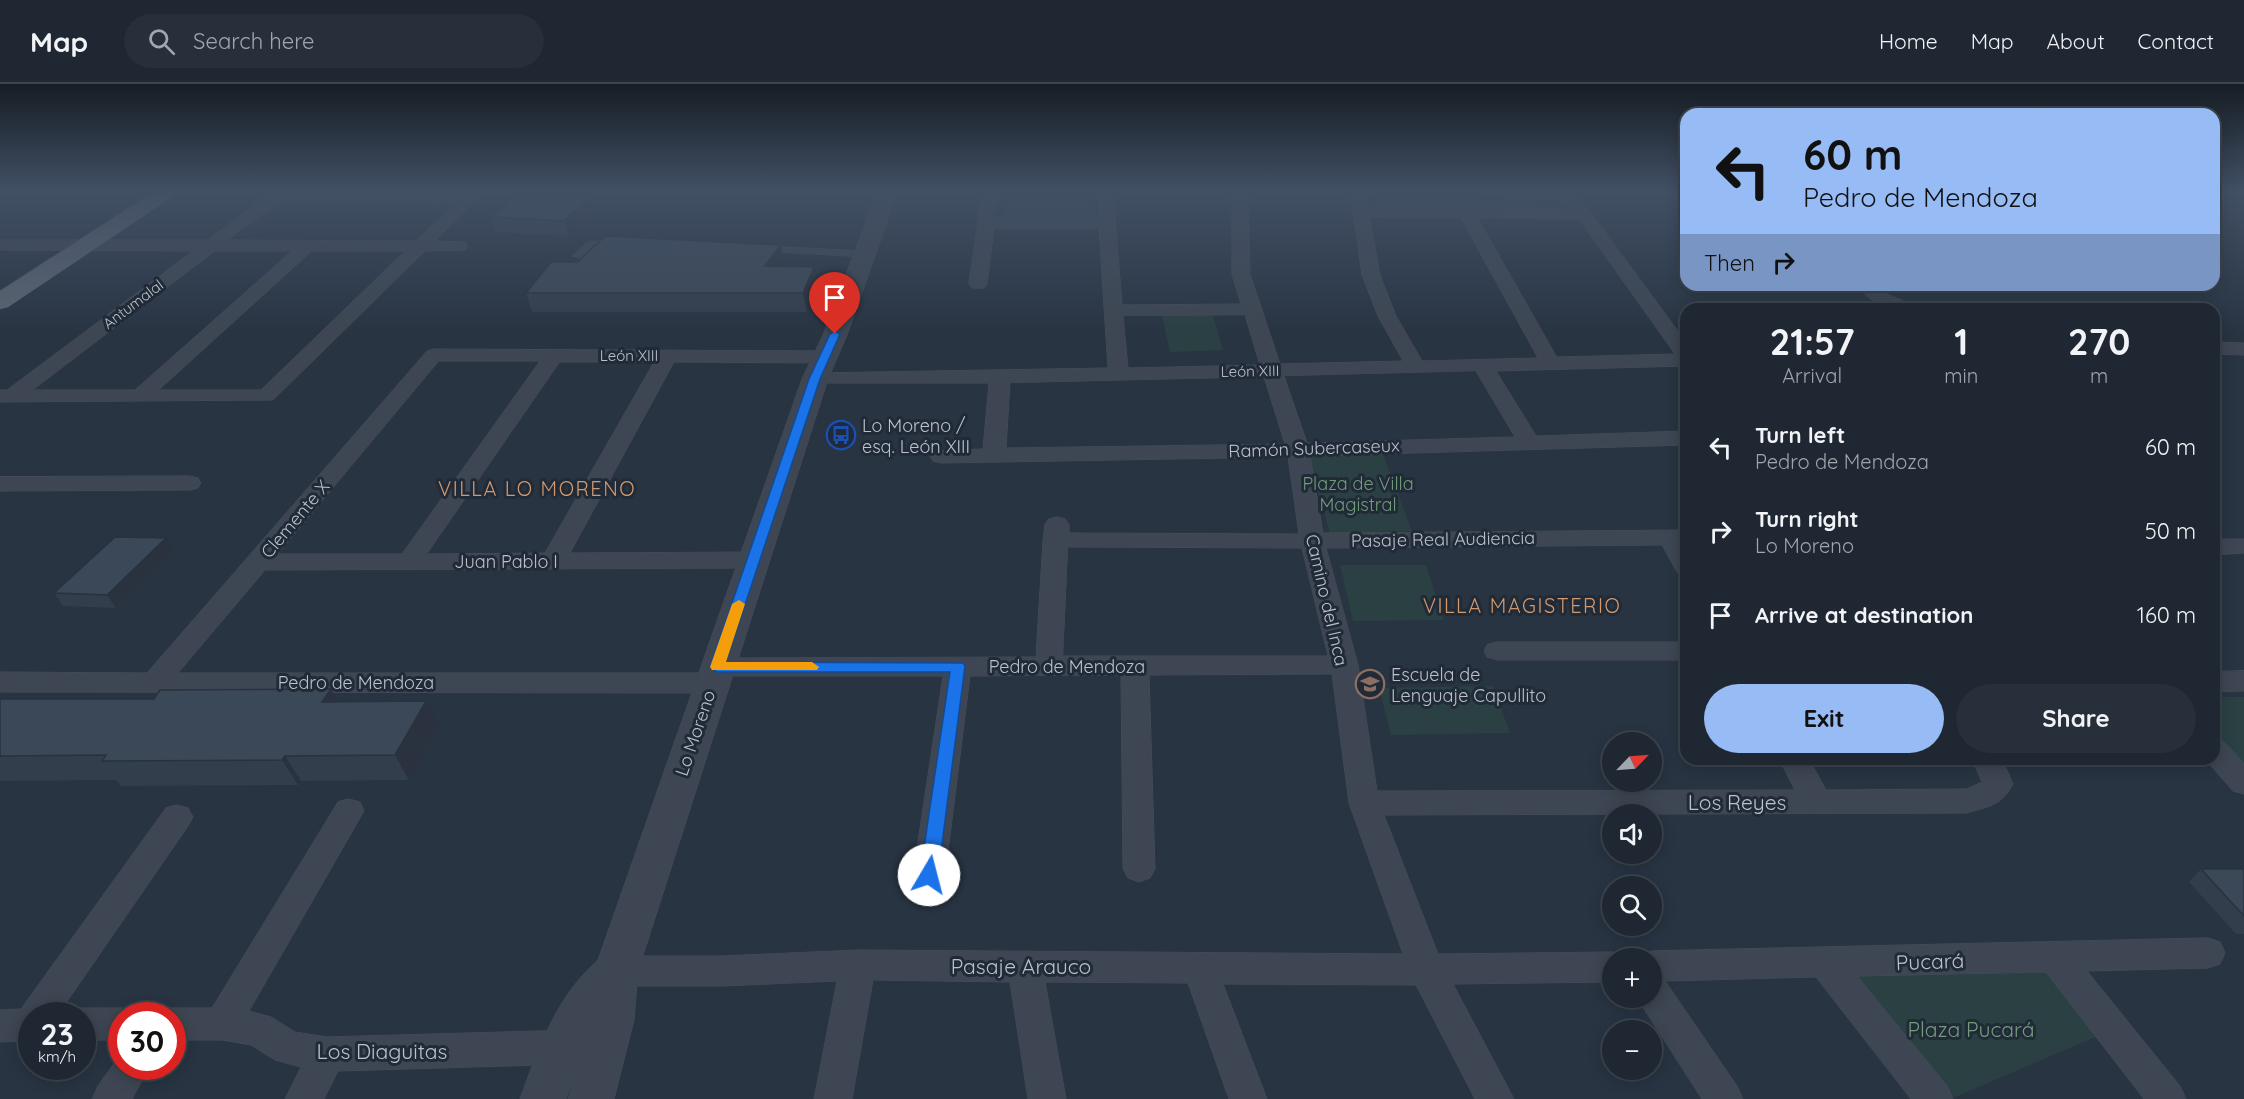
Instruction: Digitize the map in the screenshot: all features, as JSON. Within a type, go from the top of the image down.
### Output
[{"type":"main road","points":[[0,282],[67,238]]},
{"type":"main road","points":[[0,302],[95,238]]},
{"type":"street","name":"Antumalal","points":[[6,396],[220,238]]},
{"type":"street","points":[[6,396],[266,396],[428,238]]},
{"type":"street","name":"Lo Moreno","points":[[591,1099],[608,1046],[617,997],[616,972],[753,560],[820,368],[871,238]]},
{"type":"street","points":[[978,284],[984,238]]},
{"type":"street","points":[[1108,238],[1118,374]]},
{"type":"street","name":"Camino del Inca","points":[[1241,238],[1241,274],[1250,309],[1298,450],[1312,541],[1344,665],[1364,803],[1426,969],[1495,1099]]},
{"type":"street","points":[[1365,238],[1371,275],[1387,316],[1416,367]]},
{"type":"street","points":[[1481,238],[1551,363]]},
{"type":"street","points":[[1601,238],[1680,350]]},
{"type":"street","points":[[0,245],[459,246]]},
{"type":"street","points":[[140,396],[308,246]]},
{"type":"street","points":[[1875,297],[1890,303]]},
{"type":"street","points":[[1114,311],[1250,309]]},
{"type":"street","points":[[2220,348],[2244,349]]},
{"type":"street","name":"León XIII","points":[[434,355],[668,355],[820,368],[1000,377],[1680,358]]},
{"type":"street","name":"Clemente X","points":[[155,682],[434,355]]},
{"type":"street","points":[[409,561],[555,355]]},
{"type":"street","points":[[553,561],[668,355]]},
{"type":"street","points":[[1482,365],[1528,441]]},
{"type":"street","points":[[994,455],[1000,377]]},
{"type":"street","name":"Ramón Subercaseux","points":[[941,456],[1298,450],[1528,441],[1680,438]]},
{"type":"street","points":[[0,484],[190,483]]},
{"type":"street","name":"Pasaje Real Audiencia","points":[[1049,666],[1056,532],[1312,541],[1678,537]]},
{"type":"street","points":[[2220,547],[2244,546]]},
{"type":"street","name":"Juan Pablo I","points":[[258,562],[753,560]]},
{"type":"street","points":[[1497,651],[1680,651]]},
{"type":"street","name":"Pedro de Mendoza","points":[[0,681],[155,682],[715,675],[958,666],[1344,665]]},
{"type":"street","points":[[929,875],[958,666]]},
{"type":"street","points":[[1135,666],[1139,868]]},
{"type":"street","points":[[2220,682],[2244,681]]},
{"type":"street","points":[[2220,757],[2244,783]]},
{"type":"street","points":[[1797,765],[1817,802]]},
{"type":"street","name":"Los Reyes","points":[[1364,803],[1967,801],[1991,793],[1998,784],[1990,765]]},
{"type":"street","points":[[222,1024],[349,811]]},
{"type":"street","points":[[41,1002],[177,818]]},
{"type":"street","name":"Pucará","points":[[1662,966],[1826,964],[2208,953]]},
{"type":"street","points":[[2055,957],[2167,1099]]},
{"type":"street","points":[[1826,964],[1934,1099]]},
{"type":"street","points":[[833,1099],[858,965]]},
{"type":"street","name":"Pasaje Arauco","points":[[616,972],[858,965],[1426,969]]},
{"type":"street","points":[[1025,967],[1047,1099]]},
{"type":"street","points":[[1426,969],[1602,967]]},
{"type":"street","points":[[1200,968],[1248,1099]]},
{"type":"street","name":"Lo Moreno","points":[[543,1099],[575,1016],[587,999],[616,972]]},
{"type":"street","points":[[1662,1006],[1724,1099]]},
{"type":"street","name":"Los Diaguitas","points":[[186,1024],[222,1024],[258,1029],[288,1048],[327,1054],[608,1046]]},
{"type":"street","points":[[304,1099],[327,1054]]},
{"type":"street","points":[[111,1099],[123,1080]]},
{"type":"lane","points":[[578,256],[589,245],[620,242]]},
{"type":"lane","points":[[749,249],[865,254]]},
{"type":"green space","points":[[1212,313],[1223,350],[1170,352],[1162,315]]},
{"type":"green space","name":"Plaza de Villa Magistral","points":[[1382,451],[1412,531],[1330,533],[1307,453]]},
{"type":"green space","points":[[1340,565],[1426,565],[1444,620],[1353,621]]},
{"type":"green space","points":[[1493,686],[1510,733],[1391,735],[1379,688]]},
{"type":"green space","points":[[2220,697],[2244,697],[2244,766],[2220,740]]},
{"type":"green space","name":"Plaza Pucará","points":[[2048,972],[2100,1035],[1953,1098],[1855,975]]},
{"type":"building","points":[[603,238],[651,238],[781,245],[765,266],[814,267],[803,293],[526,293],[551,262],[578,262]]},
{"type":"building","points":[[115,537],[166,538],[107,595],[54,593]]},
{"type":"building","points":[[331,689],[322,702],[426,701],[395,755],[285,756],[282,760],[102,761],[106,755],[0,756],[0,699],[154,699],[160,690]]},
{"type":"building","points":[[2201,869],[2244,869],[2244,916]]},
{"type":"slow traffic","points":[[739,604],[717,667],[812,667]]},
{"type":"place","name":"Lo Moreno / esq. León XIII","points":[[841,435]]},
{"type":"place","name":"Escuela de Lenguaje Capullito","points":[[1370,684]]},
{"type":"district","name":"VILLA LO MORENO","points":[[537,488]]},
{"type":"district","name":"VILLA MAGISTERIO","points":[[1522,605]]},
{"type":"route","points":[[835,334],[815,379],[717,667],[958,666],[929,875]]}]
